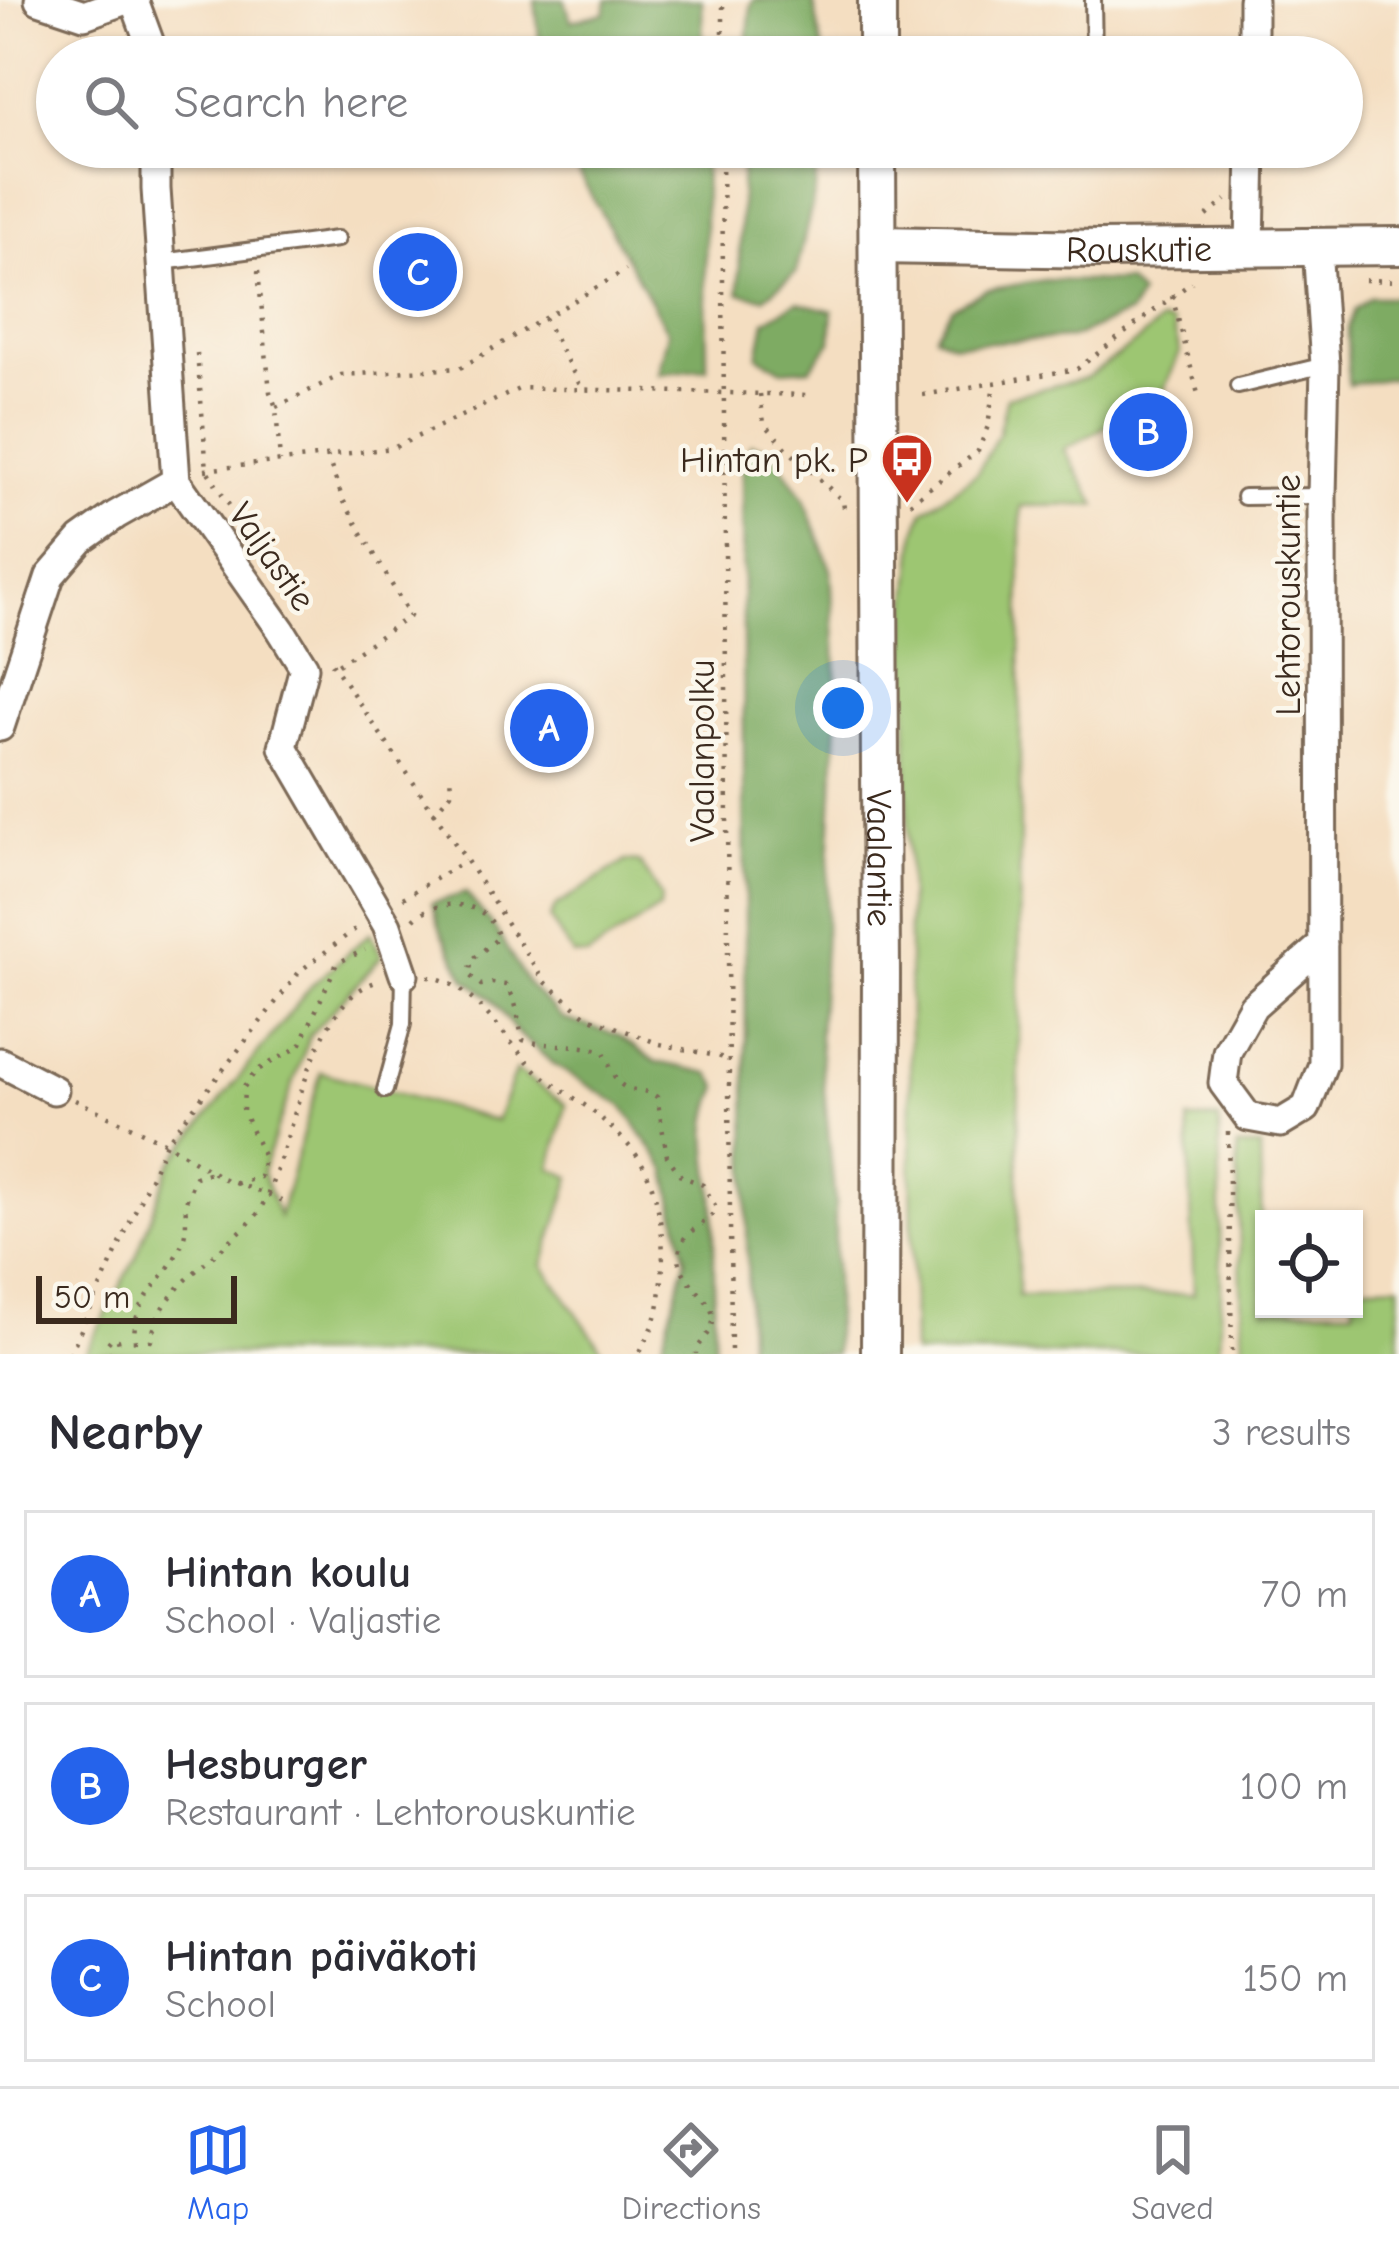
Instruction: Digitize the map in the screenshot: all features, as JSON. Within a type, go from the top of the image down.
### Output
[{"type":"street","points":[[39,0],[84,15],[130,0],[147,36]]},
{"type":"street","points":[[877,0],[877,36]]},
{"type":"street","points":[[1252,36],[1253,0]]},
{"type":"street","points":[[0,727],[50,576],[81,540],[176,481],[156,168]]},
{"type":"street","name":"Vaalantie","points":[[878,168],[880,1354]]},
{"type":"street","points":[[1250,247],[1252,168]]},
{"type":"street","name":"Rouskutie","points":[[878,245],[1399,246]]},
{"type":"street","name":"Lehtorouskuntie","points":[[1239,1105],[1249,1117],[1281,1124],[1306,1108],[1323,1064],[1325,365],[1317,247]]},
{"type":"street","name":"Valjastie","points":[[176,481],[304,667],[283,747],[380,912],[404,975]]},
{"type":"street","points":[[1239,1105],[1223,1083],[1227,1052],[1253,1006],[1323,944]]},
{"type":"street","points":[[0,1062],[54,1090]]},
{"type":"lane","points":[[1094,0],[1094,36]]},
{"type":"lane","points":[[162,262],[337,239]]},
{"type":"lane","points":[[1238,386],[1325,365]]},
{"type":"lane","points":[[1244,497],[1322,496]]},
{"type":"lane","points":[[385,1090],[403,1024],[404,975]]},
{"type":"path","points":[[723,0],[723,36]]},
{"type":"path","name":"Vaalanpolku","points":[[722,168],[731,1354]]},
{"type":"path","points":[[256,250],[280,462]]},
{"type":"path","points":[[276,407],[341,375],[460,368],[626,270]]},
{"type":"path","points":[[923,395],[1077,369],[1191,282]]},
{"type":"path","points":[[1172,296],[1198,394]]},
{"type":"path","points":[[544,318],[583,390]]},
{"type":"path","points":[[197,353],[207,470],[244,528]]},
{"type":"path","points":[[908,505],[978,451],[988,426],[994,383]]},
{"type":"path","points":[[176,481],[207,470],[393,448],[521,388],[808,395]]},
{"type":"path","points":[[760,394],[764,423],[843,501],[846,528]]},
{"type":"path","points":[[327,456],[343,500],[410,616],[334,666]]},
{"type":"path","points":[[321,646],[544,981],[588,1017],[660,1044],[730,1059]]},
{"type":"path","points":[[434,813],[451,793],[450,772]]},
{"type":"path","points":[[70,1354],[166,1143],[300,971],[380,912],[467,860]]},
{"type":"path","points":[[236,1184],[260,1177],[264,1158],[243,1111],[244,1087],[256,1071],[301,1046],[337,963],[392,940],[422,911],[457,903],[488,916],[500,937],[472,960],[469,975],[481,985],[506,985],[517,1000],[523,1040],[604,1052],[617,1080],[657,1097],[667,1156],[681,1176],[703,1185],[716,1207],[712,1217],[687,1234],[680,1250],[679,1266],[712,1312],[712,1326],[696,1354]]},
{"type":"path","points":[[148,1354],[162,1305],[256,1216],[326,1028],[360,987],[404,975],[440,978],[466,996],[531,1066],[596,1114],[640,1160],[659,1209],[664,1269],[654,1323],[639,1354]]},
{"type":"path","points":[[54,1090],[166,1143],[236,1184],[284,1201]]},
{"type":"path","points":[[1232,1354],[1228,1130],[1239,1105]]},
{"type":"path","points":[[138,1354],[134,1326],[140,1309],[176,1256],[185,1233],[186,1199],[195,1177],[212,1172]]},
{"type":"path","points":[[109,1354],[106,1344],[112,1338],[118,1340],[121,1354]]},
{"type":"green space","points":[[535,0],[565,0],[571,21],[605,13],[607,0],[702,0],[703,36],[539,36]]},
{"type":"green space","points":[[754,0],[813,0],[820,36],[748,36]]},
{"type":"green space","points":[[576,168],[704,168],[707,368],[658,374],[668,332]]},
{"type":"green space","points":[[742,168],[817,168],[796,273],[764,298],[739,293]]},
{"type":"green space","points":[[1044,280],[1127,282],[1140,295],[1130,313],[1071,338],[954,344],[935,335],[952,308],[986,290]]},
{"type":"green space","points":[[1370,297],[1399,297],[1399,377],[1348,385],[1347,328],[1354,310]]},
{"type":"green space","points":[[797,302],[833,311],[831,342],[810,368],[782,370],[758,356],[765,321]]},
{"type":"green space","points":[[1161,321],[1172,323],[1180,352],[1162,394],[1064,450],[1097,505],[1021,506],[1018,1296],[1194,1294],[1188,1120],[1219,1119],[1219,1354],[913,1354],[906,627],[916,531],[924,511],[977,473],[998,435],[1007,397],[1086,378]]},
{"type":"green space","points":[[751,444],[771,449],[804,498],[831,570],[838,703],[819,1036],[835,1203],[835,1354],[748,1354],[742,469]]},
{"type":"green space","points":[[626,861],[639,862],[661,897],[660,908],[587,956],[573,955],[550,919],[555,907]]},
{"type":"green space","points":[[466,893],[494,927],[529,986],[563,1019],[618,1035],[656,1062],[710,1073],[719,1087],[707,1134],[714,1210],[714,1354],[659,1354],[686,1260],[667,1171],[623,1106],[556,1066],[516,1032],[491,998],[466,979],[432,903]]},
{"type":"green space","points":[[370,933],[382,956],[310,1035],[262,1172],[279,1217],[321,1072],[496,1121],[516,1070],[566,1105],[551,1168],[571,1177],[543,1265],[605,1354],[85,1354],[136,1257],[170,1165],[311,986]]},
{"type":"green space","points":[[1237,1147],[1260,1147],[1255,1318],[1363,1318],[1363,1286],[1399,1284],[1399,1354],[1243,1354]]},
{"type":"place","name":"Hintan päiväkoti","points":[[418,272]]},
{"type":"place","name":"Hesburger","points":[[1148,432]]},
{"type":"place","name":"Hintan pk. P","points":[[907,505]]},
{"type":"place","name":"Hintan koulu","points":[[549,728]]}]
